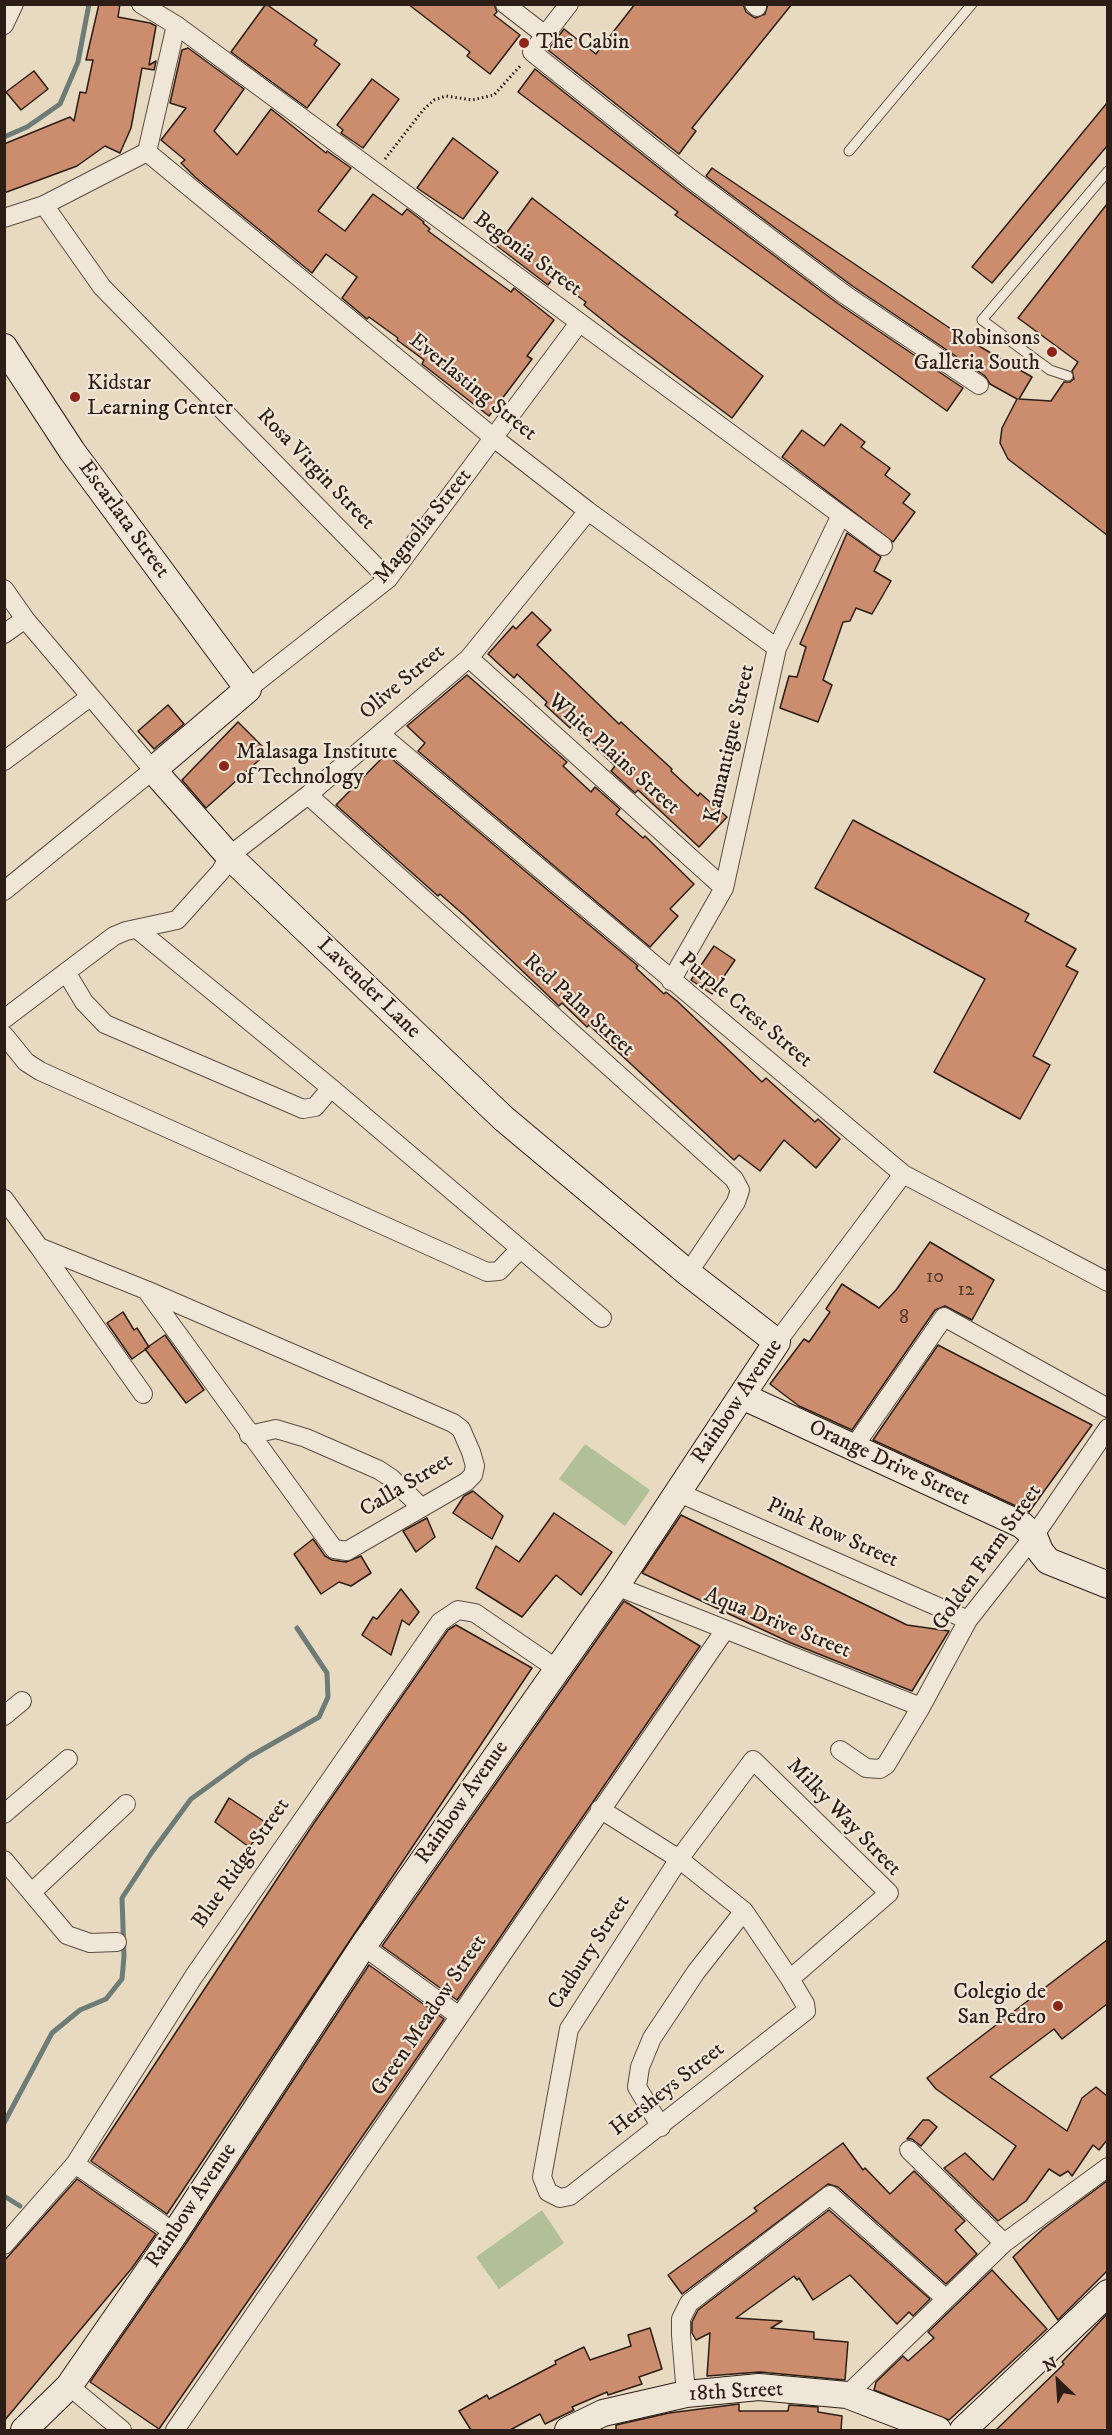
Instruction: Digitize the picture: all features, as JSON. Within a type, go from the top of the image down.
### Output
[{"type":"street","points":[[4,25],[14,4]]},
{"type":"street","name":"Begonia Street","points":[[141,4],[176,25],[840,517],[883,546]]},
{"type":"street","points":[[505,4],[545,35]]},
{"type":"street","points":[[569,4],[532,52],[690,178],[844,294],[979,385]]},
{"type":"street","points":[[4,218],[44,205],[147,152],[176,25]]},
{"type":"street","name":"Everlasting Street","points":[[147,152],[494,438],[588,511],[777,648]]},
{"type":"street","name":"Rosa Virgin Street","points":[[44,205],[102,287],[388,579]]},
{"type":"street","name":"Magnolia Street","points":[[153,770],[248,689],[388,579],[579,323]]},
{"type":"street","name":"Escarlata Street","points":[[4,347],[72,451],[248,689]]},
{"type":"street","name":"Olive Street","points":[[137,929],[177,920],[221,871],[229,856],[308,795],[469,658],[588,511]]},
{"type":"street","name":"Kamantigue Street","points":[[671,981],[724,888],[777,648],[840,517]]},
{"type":"street","name":"Lavender Lane","points":[[4,589],[25,619],[90,697],[229,856],[503,1118],[688,1273],[777,1342]]},
{"type":"street","points":[[4,634],[25,619]]},
{"type":"street","name":"White Plains Street","points":[[469,658],[724,888]]},
{"type":"street","points":[[4,761],[90,697]]},
{"type":"street","name":"Purple Crest Street","points":[[380,734],[903,1174],[1107,1282]]},
{"type":"street","points":[[4,891],[153,770]]},
{"type":"street","name":"Red Palm Street","points":[[308,795],[734,1179],[740,1190],[736,1202],[688,1273]]},
{"type":"street","points":[[4,1019],[114,936],[137,929],[332,1088],[602,1318]]},
{"type":"street","points":[[66,972],[93,1013],[116,1028],[303,1109],[315,1107],[332,1088]]},
{"type":"street","points":[[4,1035],[26,1062],[40,1071],[487,1272],[499,1271],[520,1249]]},
{"type":"street","name":"Rainbow Avenue","points":[[24,2430],[69,2386],[175,2233],[363,1946],[616,1586],[777,1342],[903,1174]]},
{"type":"street","points":[[4,1199],[143,1394]]},
{"type":"street","name":"Calla Street","points":[[39,1247],[146,1290],[453,1423],[461,1429],[475,1466],[473,1475],[466,1482],[347,1551],[338,1551],[330,1545],[249,1435],[146,1290]]},
{"type":"street","points":[[853,1448],[944,1317],[1107,1408]]},
{"type":"street","name":"Orange Drive Street","points":[[742,1396],[1022,1525],[1034,1536]]},
{"type":"street","points":[[249,1435],[276,1428],[316,1442],[379,1470],[391,1478],[421,1507]]},
{"type":"street","name":"Golden Farm Street","points":[[840,1750],[866,1768],[880,1770],[886,1765],[921,1707],[968,1620],[1034,1536],[1107,1428]]},
{"type":"street","name":"Pink Row Street","points":[[677,1492],[968,1620]]},
{"type":"street","points":[[1034,1536],[1040,1551],[1048,1561],[1107,1586]]},
{"type":"street","name":"Aqua Drive Street","points":[[616,1586],[921,1707]]},
{"type":"street","name":"Blue Ridge Street","points":[[4,2245],[75,2164],[194,1976],[440,1622],[458,1610],[475,1613],[557,1669]]},
{"type":"street","name":"Green Meadow Street","points":[[175,2430],[725,1630]]},
{"type":"street","points":[[4,1716],[22,1701]]},
{"type":"street","points":[[4,1814],[68,1759]]},
{"type":"street","name":"Cadbury Street","points":[[555,2197],[548,2192],[542,2177],[569,2029],[679,1859],[753,1760]]},
{"type":"street","name":"Milky Way Street","points":[[753,1760],[889,1893],[790,1979]]},
{"type":"street","points":[[32,1892],[126,1804]]},
{"type":"street","points":[[600,1809],[679,1859],[744,1911],[790,1979]]},
{"type":"street","points":[[4,1860],[68,1935],[90,1943],[117,1942]]},
{"type":"street","points":[[661,2127],[637,2087],[640,2067],[652,2038],[683,1991],[744,1911]]},
{"type":"street","points":[[363,1946],[459,2016]]},
{"type":"street","name":"Hersheys Street","points":[[555,2197],[570,2196],[661,2127],[806,2011],[805,2004],[790,1979]]},
{"type":"street","points":[[909,2150],[1004,2242]]},
{"type":"street","points":[[75,2164],[175,2233]]},
{"type":"street","points":[[847,2395],[1004,2242],[1107,2167]]},
{"type":"street","points":[[686,2394],[681,2319],[689,2303],[830,2195],[946,2299]]},
{"type":"street","points":[[963,2430],[1107,2293]]},
{"type":"street","points":[[69,2386],[122,2430]]},
{"type":"street","name":"18th Street","points":[[568,2430],[603,2413],[686,2394],[759,2387],[847,2395],[938,2430]]},
{"type":"lane","points":[[849,151],[972,4]]},
{"type":"lane","points":[[1068,376],[1050,370],[982,320],[1107,171]]},
{"type":"path","points":[[373,172],[435,100],[446,96],[472,100],[494,95],[532,52]]},
{"type":"green space","points":[[585,1444],[650,1490],[625,1526],[559,1479]]},
{"type":"green space","points":[[542,2210],[564,2243],[499,2289],[476,2257]]},
{"type":"building","points":[[99,4],[120,4],[118,17],[156,26],[149,65],[156,61],[154,70],[142,68],[131,128],[120,153],[105,146],[77,166],[4,193],[4,144],[70,117],[74,121],[80,92],[86,93],[93,60],[86,60]]},
{"type":"building","points":[[266,4],[317,40],[314,45],[340,64],[307,108],[231,52]]},
{"type":"building","points":[[408,4],[494,4],[497,12],[494,15],[520,35],[490,74],[467,56],[470,52]]},
{"type":"building","points":[[635,4],[743,4],[746,12],[755,18],[765,14],[768,4],[792,4],[692,128],[696,131],[679,154],[548,50],[564,29],[596,54]]},
{"type":"building","points":[[188,48],[244,89],[214,131],[237,155],[271,109],[326,153],[327,151],[351,168],[318,211],[345,231],[373,194],[402,215],[407,209],[424,222],[430,229],[428,231],[511,292],[514,288],[554,320],[527,356],[532,359],[489,416],[422,364],[424,360],[397,340],[398,338],[369,317],[367,319],[342,298],[357,277],[326,254],[312,273],[195,177],[181,163],[185,160],[161,140],[186,108],[170,103],[182,50]]},
{"type":"building","points":[[535,69],[683,187],[837,303],[963,388],[947,411],[675,215],[678,212],[518,92]]},
{"type":"building","points":[[34,71],[48,89],[21,110],[6,92]]},
{"type":"building","points":[[372,79],[399,99],[363,148],[341,133],[343,130],[337,125]]},
{"type":"building","points":[[1107,103],[1107,146],[992,283],[972,267]]},
{"type":"building","points":[[453,138],[498,172],[463,219],[417,188]]},
{"type":"building","points":[[712,168],[960,335],[1032,377],[1019,399],[1051,401],[1064,382],[1074,379],[1072,371],[1078,362],[1018,318],[1107,204],[1107,535],[1008,459],[1000,443],[1002,428],[1017,399],[990,384],[985,376],[851,285],[706,176]]},
{"type":"building","points":[[532,198],[763,376],[732,418],[620,334],[584,305],[586,302],[553,278],[548,285],[497,246]]},
{"type":"building","points":[[841,424],[865,442],[861,447],[890,468],[885,475],[910,494],[903,503],[915,512],[893,542],[782,457],[802,430],[824,446]]},
{"type":"building","points":[[847,533],[881,557],[874,571],[891,581],[872,614],[856,608],[850,621],[843,622],[823,680],[832,685],[818,722],[780,708],[789,676],[797,677],[806,647],[800,644]]},
{"type":"building","points":[[532,612],[551,630],[537,645],[619,724],[621,722],[672,769],[671,771],[698,796],[700,793],[727,817],[699,847],[638,790],[635,793],[611,771],[615,766],[572,725],[570,728],[545,705],[547,702],[517,674],[514,678],[488,654],[513,626],[516,629]]},
{"type":"building","points":[[467,675],[567,762],[563,766],[591,792],[595,787],[620,809],[616,814],[643,838],[645,836],[694,884],[670,909],[678,916],[650,947],[418,751],[425,743],[407,726]]},
{"type":"building","points":[[168,705],[184,724],[154,749],[138,731]]},
{"type":"building","name":"Malasaga Institute of Technology","points":[[238,722],[268,752],[206,808],[182,780]]},
{"type":"building","points":[[386,754],[638,966],[636,968],[664,994],[666,992],[677,1001],[762,1082],[766,1078],[815,1122],[818,1119],[840,1139],[816,1168],[784,1140],[760,1171],[739,1155],[734,1160],[589,1025],[587,1027],[562,1003],[559,1006],[464,915],[440,894],[438,896],[336,805]]},
{"type":"building","points":[[853,820],[1029,914],[1025,921],[1076,949],[1066,966],[1078,972],[1033,1056],[1050,1065],[1020,1119],[934,1072],[985,979],[815,888]]},
{"type":"building","points":[[714,946],[735,960],[712,994],[691,980]]},
{"type":"building","points":[[930,1242],[994,1280],[972,1320],[945,1306],[935,1310],[852,1430],[799,1406],[770,1384],[804,1339],[809,1342],[830,1312],[826,1309],[842,1284],[879,1308],[896,1290]]},
{"type":"building","points":[[123,1312],[134,1330],[137,1328],[149,1347],[132,1359],[107,1323]]},
{"type":"building","points":[[165,1335],[204,1390],[186,1403],[145,1349]]},
{"type":"building","points":[[938,1345],[1092,1425],[1029,1512],[873,1440]]},
{"type":"building","points":[[473,1491],[503,1516],[492,1539],[453,1513],[464,1496]]},
{"type":"building","points":[[554,1513],[612,1552],[581,1595],[556,1575],[522,1617],[476,1588],[496,1546],[519,1562]]},
{"type":"building","points":[[681,1515],[907,1625],[949,1631],[912,1691],[791,1643],[642,1573]]},
{"type":"building","points":[[427,1518],[435,1537],[416,1552],[403,1531]]},
{"type":"building","points":[[313,1539],[325,1556],[332,1560],[346,1562],[361,1556],[371,1573],[351,1586],[339,1582],[321,1594],[294,1554]]},
{"type":"building","points":[[401,1589],[419,1612],[409,1625],[402,1620],[391,1655],[362,1635],[373,1617],[377,1619]]},
{"type":"building","points":[[624,1601],[700,1646],[457,2000],[382,1946]]},
{"type":"building","points":[[456,1625],[532,1668],[167,2214],[91,2161],[314,1823],[448,1630]]},
{"type":"building","points":[[229,1798],[268,1824],[249,1847],[215,1822]]},
{"type":"building","points":[[1107,1940],[1107,2004],[1062,2039],[1054,2029],[990,2077],[1067,2131],[1082,2098],[1096,2087],[1107,2096],[1107,2140],[1099,2150],[1093,2145],[1072,2176],[1068,2171],[1060,2176],[1049,2169],[1026,2201],[998,2221],[944,2168],[965,2153],[993,2180],[1016,2146],[936,2089],[927,2078]]},
{"type":"building","points":[[369,1965],[444,2019],[159,2429],[90,2382],[187,2242]]},
{"type":"building","points":[[923,2120],[929,2120],[937,2127],[921,2146],[912,2139],[907,2139]]},
{"type":"building","points":[[843,2143],[863,2170],[865,2168],[890,2194],[914,2171],[965,2221],[955,2230],[977,2254],[946,2284],[838,2187],[828,2184],[682,2294],[668,2275],[757,2211],[754,2208]]},
{"type":"building","points":[[77,2179],[156,2234],[132,2268],[4,2421],[4,2261]]},
{"type":"building","points":[[1107,2181],[1107,2271],[1058,2320],[1013,2257],[1044,2228]]},
{"type":"building","points":[[829,2210],[930,2299],[913,2316],[909,2312],[897,2324],[850,2275],[813,2300],[799,2278],[797,2280],[794,2276],[736,2318],[782,2321],[771,2328],[814,2332],[814,2339],[848,2342],[845,2380],[760,2372],[707,2376],[710,2333],[696,2340],[692,2333],[692,2322],[698,2310]]},
{"type":"building","points":[[992,2270],[1047,2329],[949,2420],[874,2390],[876,2382],[903,2356],[908,2361],[934,2338],[928,2332]]},
{"type":"building","points":[[1107,2314],[1107,2430],[996,2430],[1064,2364],[1062,2362]]},
{"type":"building","points":[[650,2328],[662,2369],[639,2377],[642,2384],[608,2395],[607,2392],[572,2407],[574,2410],[545,2424],[540,2414],[510,2430],[471,2430],[459,2411],[487,2395],[489,2399],[584,2347],[590,2360],[631,2346],[628,2335]]},
{"type":"building","points":[[739,2404],[739,2411],[788,2411],[789,2405],[818,2407],[818,2412],[842,2416],[841,2430],[616,2430],[616,2425],[669,2413]]},
{"type":"waterway","points":[[4,137],[27,127],[60,104],[78,62],[89,4]]},
{"type":"waterway","points":[[4,2123],[52,2033],[80,2010],[106,1999],[122,1979],[124,1956],[122,1898],[191,1799],[249,1757],[319,1717],[328,1697],[327,1673],[297,1628]]},
{"type":"waterway","points":[[4,2196],[20,2206]]},
{"type":"place","name":"The Cabin","points":[[524,43]]},
{"type":"place","name":"Robinsons Galleria South","points":[[1052,352]]},
{"type":"place","name":"Kidstar Learning Center","points":[[75,397]]},
{"type":"place","name":"Malasaga Institute of Technology","points":[[224,766]]},
{"type":"place","name":"Colegio de San Pedro","points":[[1058,2006]]}]
